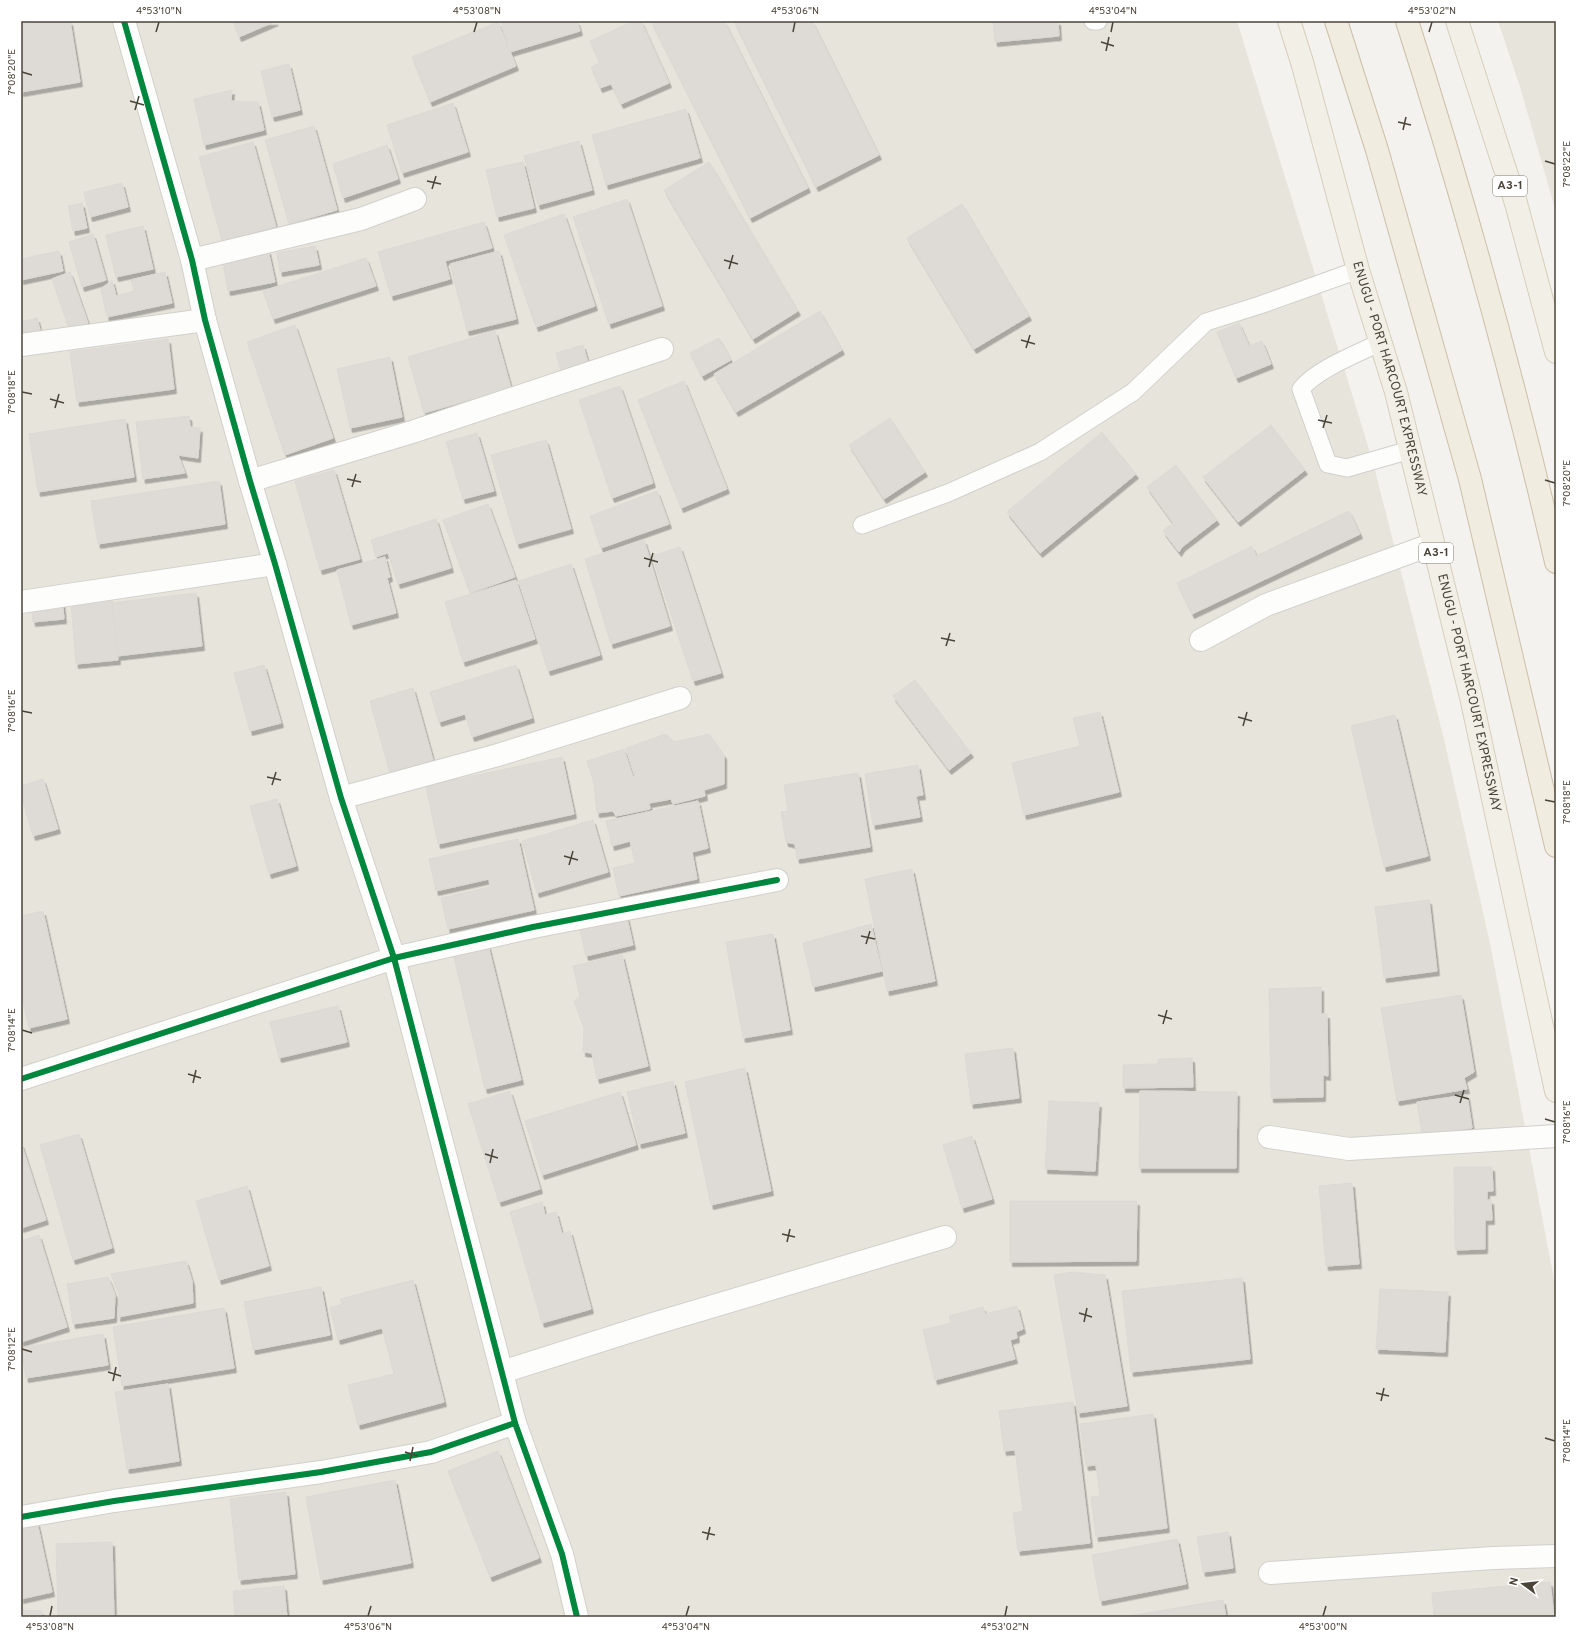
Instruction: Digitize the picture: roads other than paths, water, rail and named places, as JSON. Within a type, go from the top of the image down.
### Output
[{"type":"highway","points":[[1336,21],[1377,150],[1470,479],[1556,846]]},
{"type":"highway","points":[[1407,21],[1446,143],[1531,455],[1556,562]]},
{"type":"main road","name":"ENUGU - PORT HARCOURT EXPRESSWAY","points":[[1289,21],[1302,62],[1358,270],[1396,392],[1471,697],[1556,1091]]},
{"type":"main road","name":"A3-1","points":[[1457,21],[1516,203],[1556,352]]},
{"type":"street","points":[[124,21],[192,260],[205,320],[341,798],[394,958],[516,1423],[562,1554],[577,1617]]},
{"type":"street","points":[[192,260],[361,219],[415,199]]},
{"type":"street","points":[[21,345],[205,320]]},
{"type":"street","points":[[250,481],[412,432],[662,349]]},
{"type":"street","points":[[1201,640],[1266,605],[1433,544]]},
{"type":"street","points":[[21,602],[275,564]]},
{"type":"street","points":[[341,798],[498,755],[680,698]]},
{"type":"street","points":[[21,1079],[394,958],[533,927],[777,880]]},
{"type":"street","points":[[1269,1137],[1349,1149],[1556,1136]]},
{"type":"street","points":[[502,1372],[661,1322],[945,1237]]},
{"type":"street","points":[[21,1517],[114,1501],[321,1472],[432,1452],[516,1423]]},
{"type":"street","points":[[1270,1573],[1493,1558],[1556,1556]]},
{"type":"lane","points":[[1093,21],[1098,21]]},
{"type":"lane","points":[[862,525],[948,493],[1040,452],[1133,392],[1206,322],[1260,305],[1358,270]]},
{"type":"lane","points":[[1381,342],[1308,380],[1301,389],[1328,464],[1346,468],[1410,450]]}]
